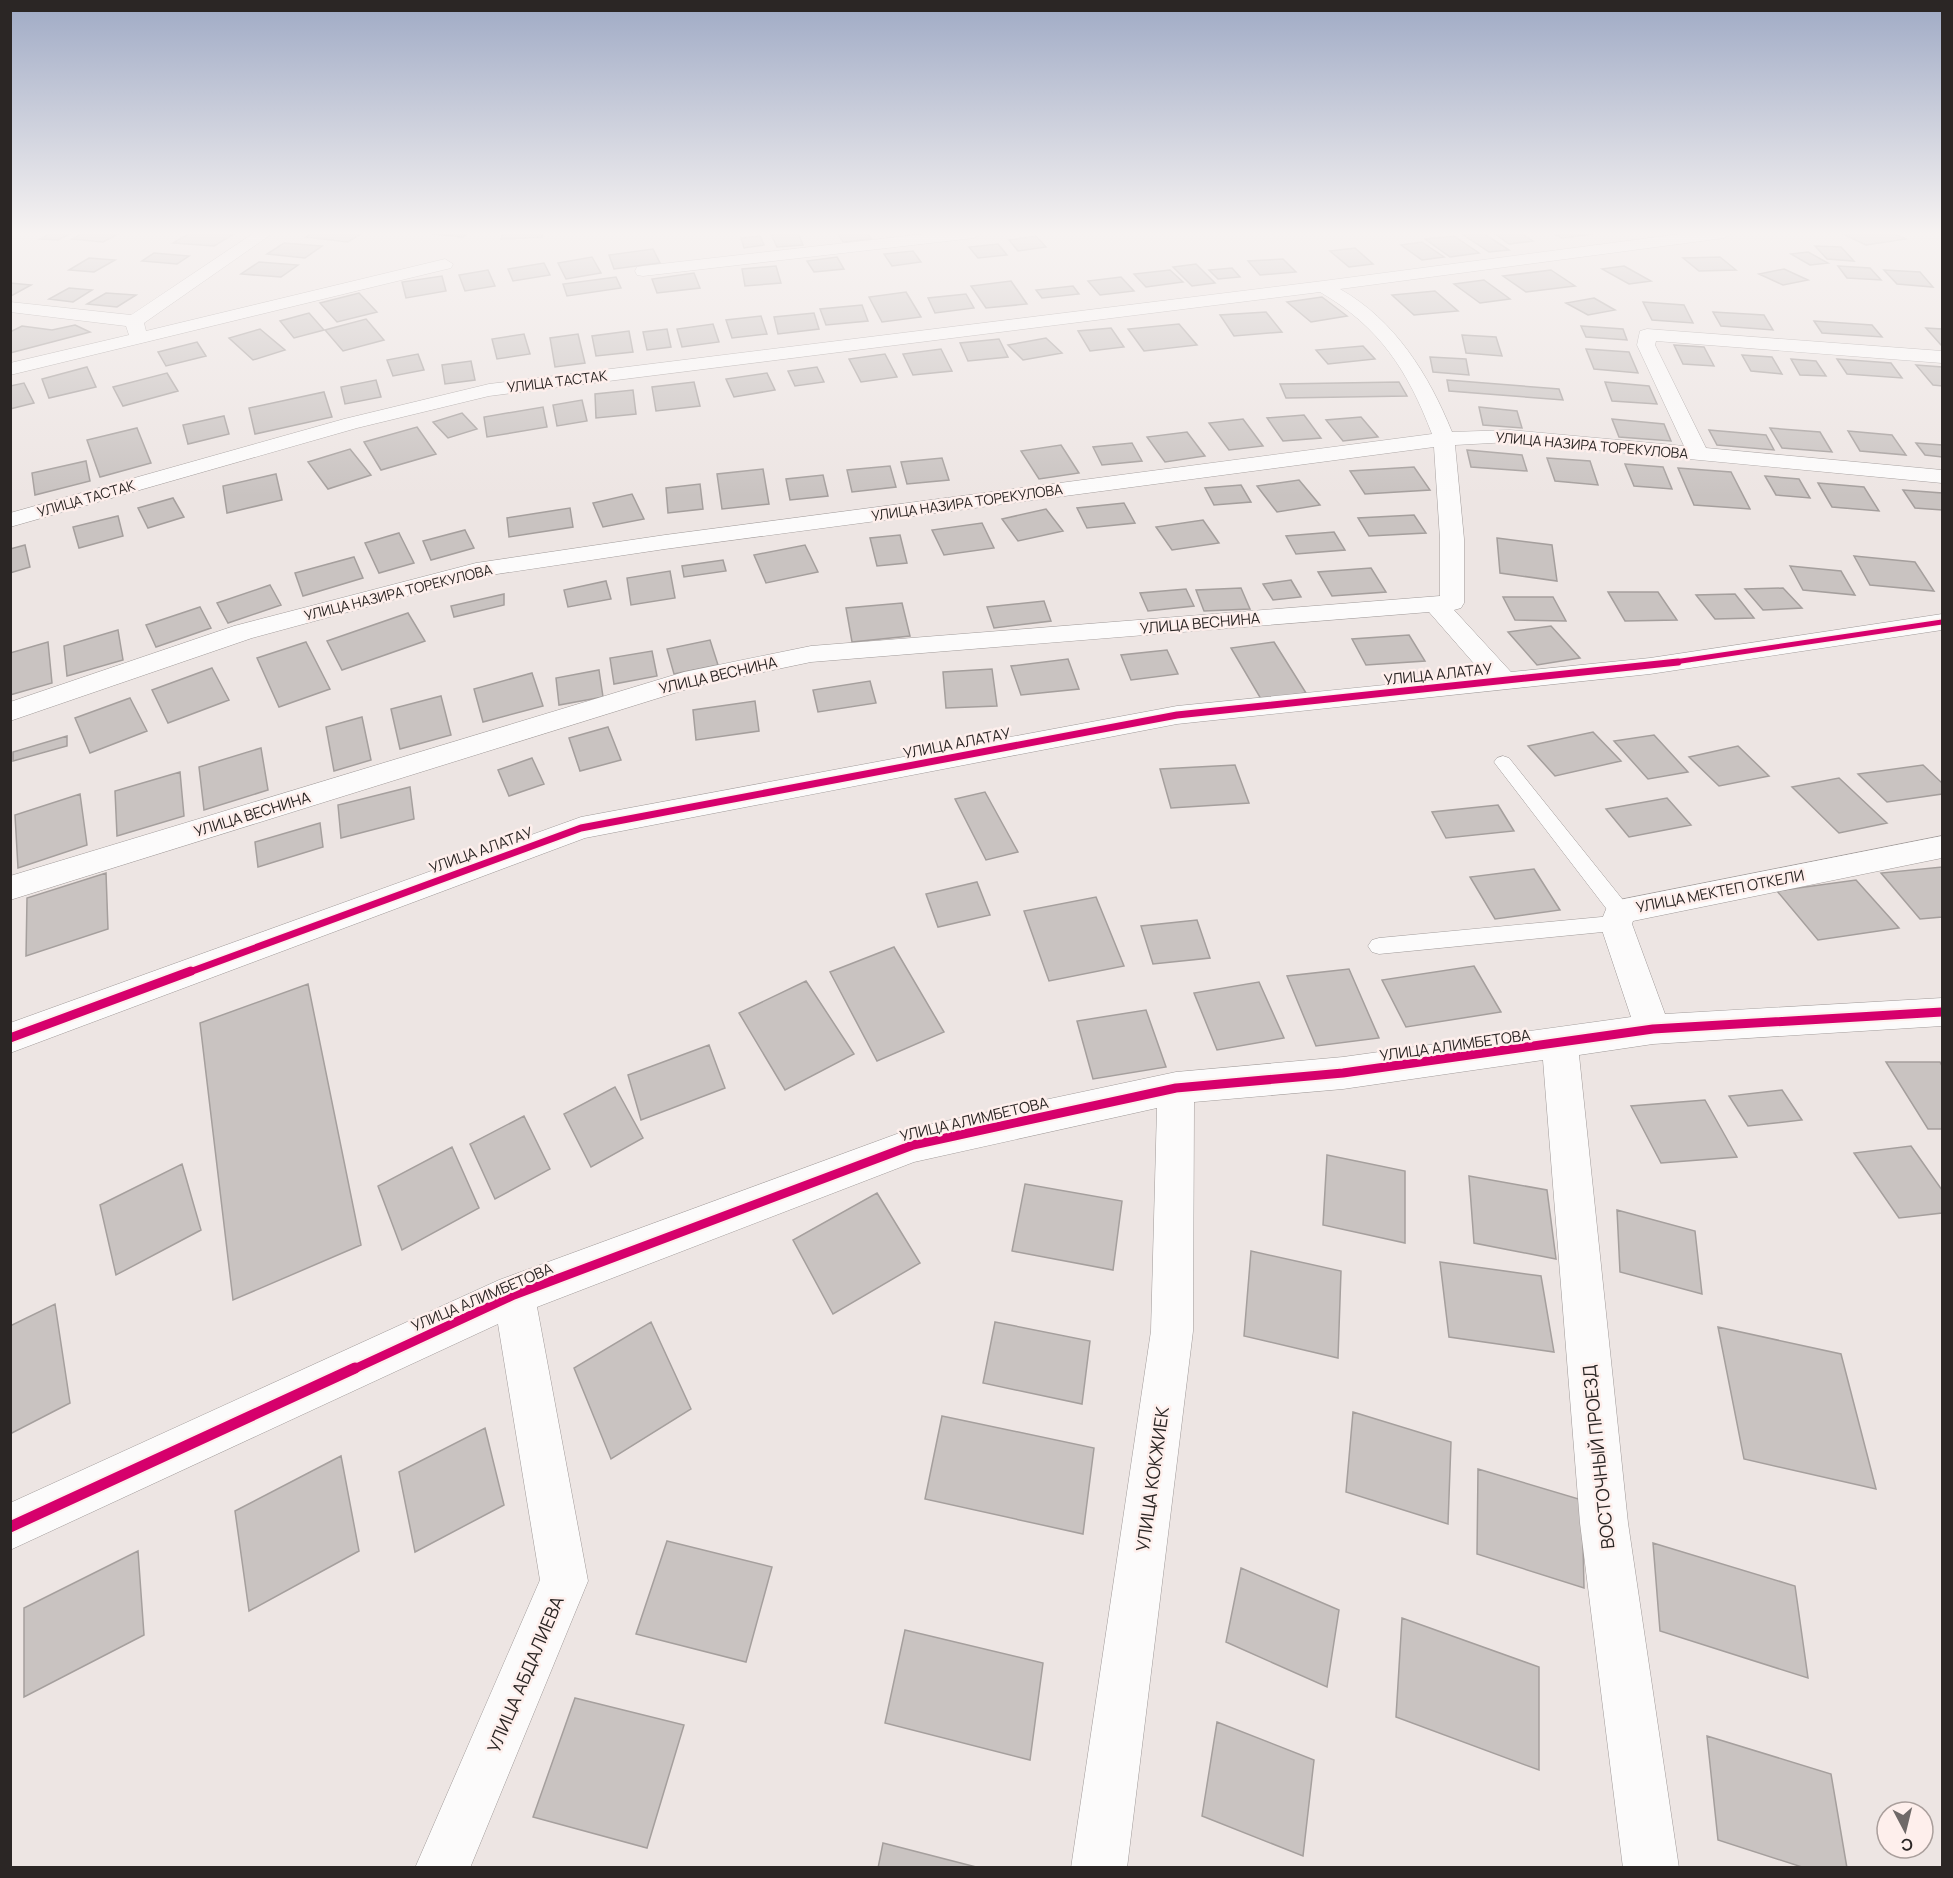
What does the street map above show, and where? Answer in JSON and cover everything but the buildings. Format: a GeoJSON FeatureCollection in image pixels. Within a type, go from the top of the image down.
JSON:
{"type":"FeatureCollection","features":[{"type":"Feature","properties":{"kind":"street"},"geometry":{"type":"LineString","coordinates":[[131,321],[134,321],[140,339]]}},
{"type":"Feature","properties":{"kind":"street"},"geometry":{"type":"LineString","coordinates":[[10,369],[215,321]]}},
{"type":"Feature","properties":{"kind":"street","name":"УЛИЦА ТАСТАК"},"geometry":{"type":"LineString","coordinates":[[10,520],[351,423],[489,390],[1045,321]]}},
{"type":"Feature","properties":{"kind":"street"},"geometry":{"type":"LineString","coordinates":[[1370,321],[1390,338],[1418,380],[1444,439],[1452,539],[1443,603],[1504,681]]}},
{"type":"Feature","properties":{"kind":"street"},"geometry":{"type":"LineString","coordinates":[[1698,454],[1646,345],[1647,334],[1942,357]]}},
{"type":"Feature","properties":{"kind":"street","name":"УЛИЦА НАЗИРА ТОРЕКУЛОВА"},"geometry":{"type":"LineString","coordinates":[[10,712],[243,632],[476,570],[665,542],[1444,439],[1510,436],[1942,477]]}},
{"type":"Feature","properties":{"kind":"street","name":"УЛИЦА ВЕСНИНА"},"geometry":{"type":"LineString","coordinates":[[10,888],[693,678],[810,654],[1443,603]]}},
{"type":"Feature","properties":{"kind":"street","name":"УЛИЦА АЛАТАУ"},"geometry":{"type":"LineString","coordinates":[[10,1038],[580,828],[1177,715],[1650,666],[1942,622]]}},
{"type":"Feature","properties":{"kind":"street","name":"УЛИЦА МЕКТЕП ОТКЕЛИ"},"geometry":{"type":"LineString","coordinates":[[1618,917],[1942,847]]}},
{"type":"Feature","properties":{"kind":"street"},"geometry":{"type":"LineString","coordinates":[[1618,917],[1653,1029]]}},
{"type":"Feature","properties":{"kind":"street","name":"УЛИЦА АЛИМБЕТОВА"},"geometry":{"type":"LineString","coordinates":[[10,1527],[514,1295],[913,1145],[1176,1088],[1343,1073],[1653,1029],[1942,1012]]}},
{"type":"Feature","properties":{"kind":"street","name":"ВОСТОЧНЫЙ ПРОЕЗД"},"geometry":{"type":"LineString","coordinates":[[1560,1044],[1604,1523],[1651,1868]]}},
{"type":"Feature","properties":{"kind":"street","name":"УЛИЦА КОКЖИЕК"},"geometry":{"type":"LineString","coordinates":[[1099,1868],[1172,1331],[1176,1088]]}},
{"type":"Feature","properties":{"kind":"street","name":"УЛИЦА АБДАЛИЕВА"},"geometry":{"type":"LineString","coordinates":[[442,1868],[564,1581],[514,1295]]}},
{"type":"Feature","properties":{"kind":"lane"},"geometry":{"type":"LineString","coordinates":[[1379,946],[1618,917],[1503,762]]}},
{"type":"Feature","properties":{"kind":"cycle path"},"geometry":{"type":"LineString","coordinates":[[10,1038],[581,828],[1177,715],[1650,666],[1942,622]]}},
{"type":"Feature","properties":{"kind":"cycle path"},"geometry":{"type":"LineString","coordinates":[[10,1527],[514,1295],[913,1145],[1176,1088],[1343,1073],[1653,1029],[1942,1012]]}}]}
